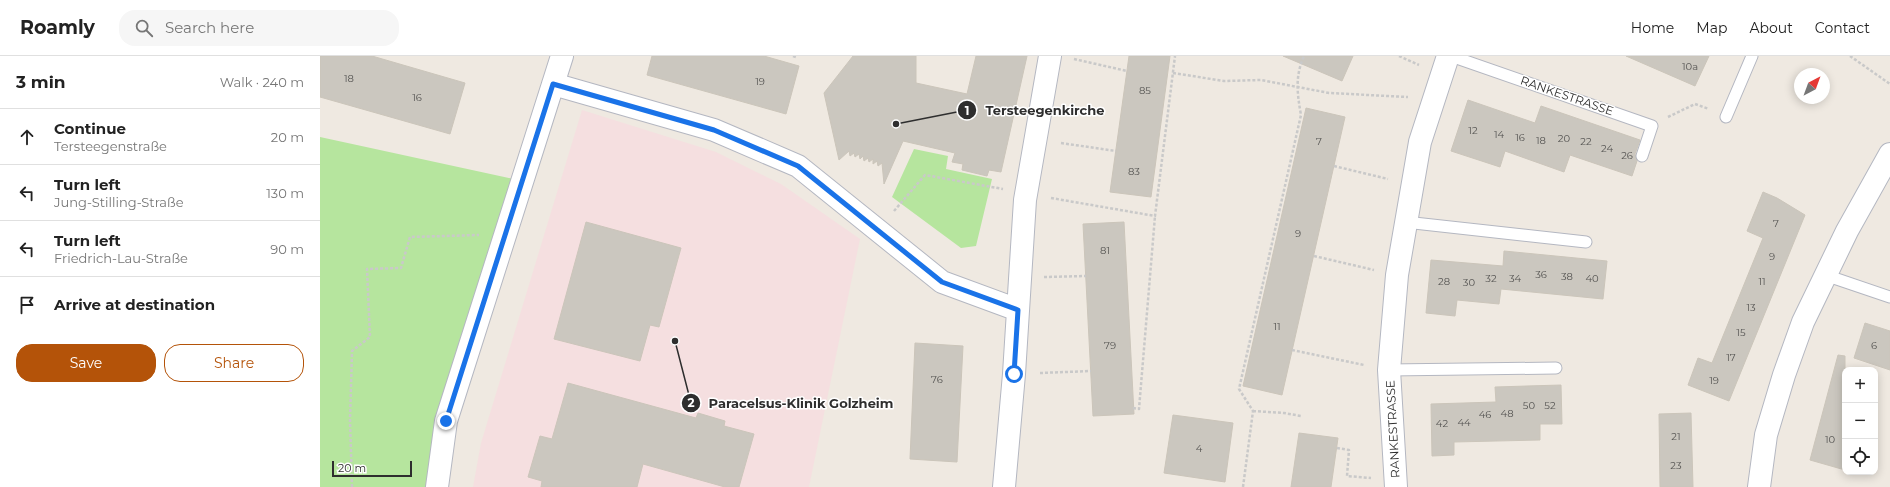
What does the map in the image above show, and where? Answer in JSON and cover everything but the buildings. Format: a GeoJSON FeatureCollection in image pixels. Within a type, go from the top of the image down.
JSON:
{"type":"FeatureCollection","features":[{"type":"Feature","properties":{"kind":"street","name":"RANKESTRASSE"},"geometry":{"type":"LineString","coordinates":[[1396,483],[1389,370],[1397,275],[1420,142],[1448,56]]}},
{"type":"Feature","properties":{"kind":"street"},"geometry":{"type":"LineString","coordinates":[[437,487],[446,421],[553,84],[559,57]]}},
{"type":"Feature","properties":{"kind":"street"},"geometry":{"type":"LineString","coordinates":[[1004,487],[1014,374],[1026,193],[1036,139],[1060,57]]}},
{"type":"Feature","properties":{"kind":"street"},"geometry":{"type":"LineString","coordinates":[[553,84],[714,130],[798,166],[942,282],[1018,310]]}},
{"type":"Feature","properties":{"kind":"street"},"geometry":{"type":"LineString","coordinates":[[1759,487],[1766,435],[1784,375],[1803,322],[1825,275],[1865,198],[1890,154]]}},
{"type":"Feature","properties":{"kind":"lane","name":"RANKESTRASSE"},"geometry":{"type":"LineString","coordinates":[[1452,56],[1652,126]]}},
{"type":"Feature","properties":{"kind":"lane"},"geometry":{"type":"LineString","coordinates":[[1726,116],[1752,56]]}},
{"type":"Feature","properties":{"kind":"lane"},"geometry":{"type":"LineString","coordinates":[[1642,156],[1652,126]]}},
{"type":"Feature","properties":{"kind":"lane"},"geometry":{"type":"LineString","coordinates":[[1405,222],[1586,242]]}},
{"type":"Feature","properties":{"kind":"lane"},"geometry":{"type":"LineString","coordinates":[[1825,275],[1890,297]]}},
{"type":"Feature","properties":{"kind":"lane","name":"RANKESTRASSE"},"geometry":{"type":"LineString","coordinates":[[1389,370],[1556,368]]}},
{"type":"Feature","properties":{"kind":"path"},"geometry":{"type":"LineString","coordinates":[[1133,408],[1139,409],[1155,216],[1175,56]]}},
{"type":"Feature","properties":{"kind":"path"},"geometry":{"type":"LineString","coordinates":[[1243,487],[1253,411],[1238,389],[1300,115],[1296,87],[1298,69],[1304,56]]}},
{"type":"Feature","properties":{"kind":"path"},"geometry":{"type":"LineString","coordinates":[[1850,56],[1890,84]]}},
{"type":"Feature","properties":{"kind":"path"},"geometry":{"type":"LineString","coordinates":[[1060,57],[1126,71]]}},
{"type":"Feature","properties":{"kind":"path"},"geometry":{"type":"LineString","coordinates":[[1173,73],[1224,81],[1261,80],[1329,93],[1435,98]]}},
{"type":"Feature","properties":{"kind":"path"},"geometry":{"type":"LineString","coordinates":[[1652,126],[1695,104],[1726,116]]}},
{"type":"Feature","properties":{"kind":"path"},"geometry":{"type":"LineString","coordinates":[[1036,139],[1116,151]]}},
{"type":"Feature","properties":{"kind":"path"},"geometry":{"type":"LineString","coordinates":[[1334,166],[1413,185]]}},
{"type":"Feature","properties":{"kind":"path"},"geometry":{"type":"LineString","coordinates":[[878,230],[924,175],[1155,216]]}},
{"type":"Feature","properties":{"kind":"path"},"geometry":{"type":"LineString","coordinates":[[352,487],[350,420],[352,351],[370,337],[367,269],[401,268],[410,237],[486,235],[503,242]]}},
{"type":"Feature","properties":{"kind":"path"},"geometry":{"type":"LineString","coordinates":[[1314,256],[1397,275]]}},
{"type":"Feature","properties":{"kind":"path"},"geometry":{"type":"LineString","coordinates":[[1020,277],[1086,276]]}},
{"type":"Feature","properties":{"kind":"path"},"geometry":{"type":"LineString","coordinates":[[1292,350],[1389,370]]}},
{"type":"Feature","properties":{"kind":"path"},"geometry":{"type":"LineString","coordinates":[[1014,374],[1091,371]]}},
{"type":"Feature","properties":{"kind":"path"},"geometry":{"type":"LineString","coordinates":[[1253,411],[1301,416]]}},
{"type":"Feature","properties":{"kind":"path"},"geometry":{"type":"LineString","coordinates":[[1337,448],[1349,450],[1347,476],[1396,483]]}},
{"type":"Feature","properties":{"kind":"shaded area"},"geometry":{"type":"Polygon","coordinates":[[[582,110],[716,152],[781,184],[860,239],[809,487],[473,487],[481,443],[582,110]]]}},
{"type":"Feature","properties":{"kind":"green space"},"geometry":{"type":"Polygon","coordinates":[[[320,137],[514,179],[429,487],[320,487],[320,137]]]}},
{"type":"Feature","properties":{"kind":"green space"},"geometry":{"type":"Polygon","coordinates":[[[914,149],[948,156],[946,169],[992,179],[976,246],[961,248],[892,197],[914,149]]]}},
{"type":"Feature","properties":{"kind":"place","name":"Tersteegenkirche"},"geometry":{"type":"Point","coordinates":[896,124]}},
{"type":"Feature","properties":{"kind":"place","name":"Paracelsus-Klinik Golzheim"},"geometry":{"type":"Point","coordinates":[675,341]}},
{"type":"Feature","properties":{"kind":"route"},"geometry":{"type":"LineString","coordinates":[[446,421],[553,84],[714,130],[798,166],[942,282],[1018,310],[1014,374]]}}]}
